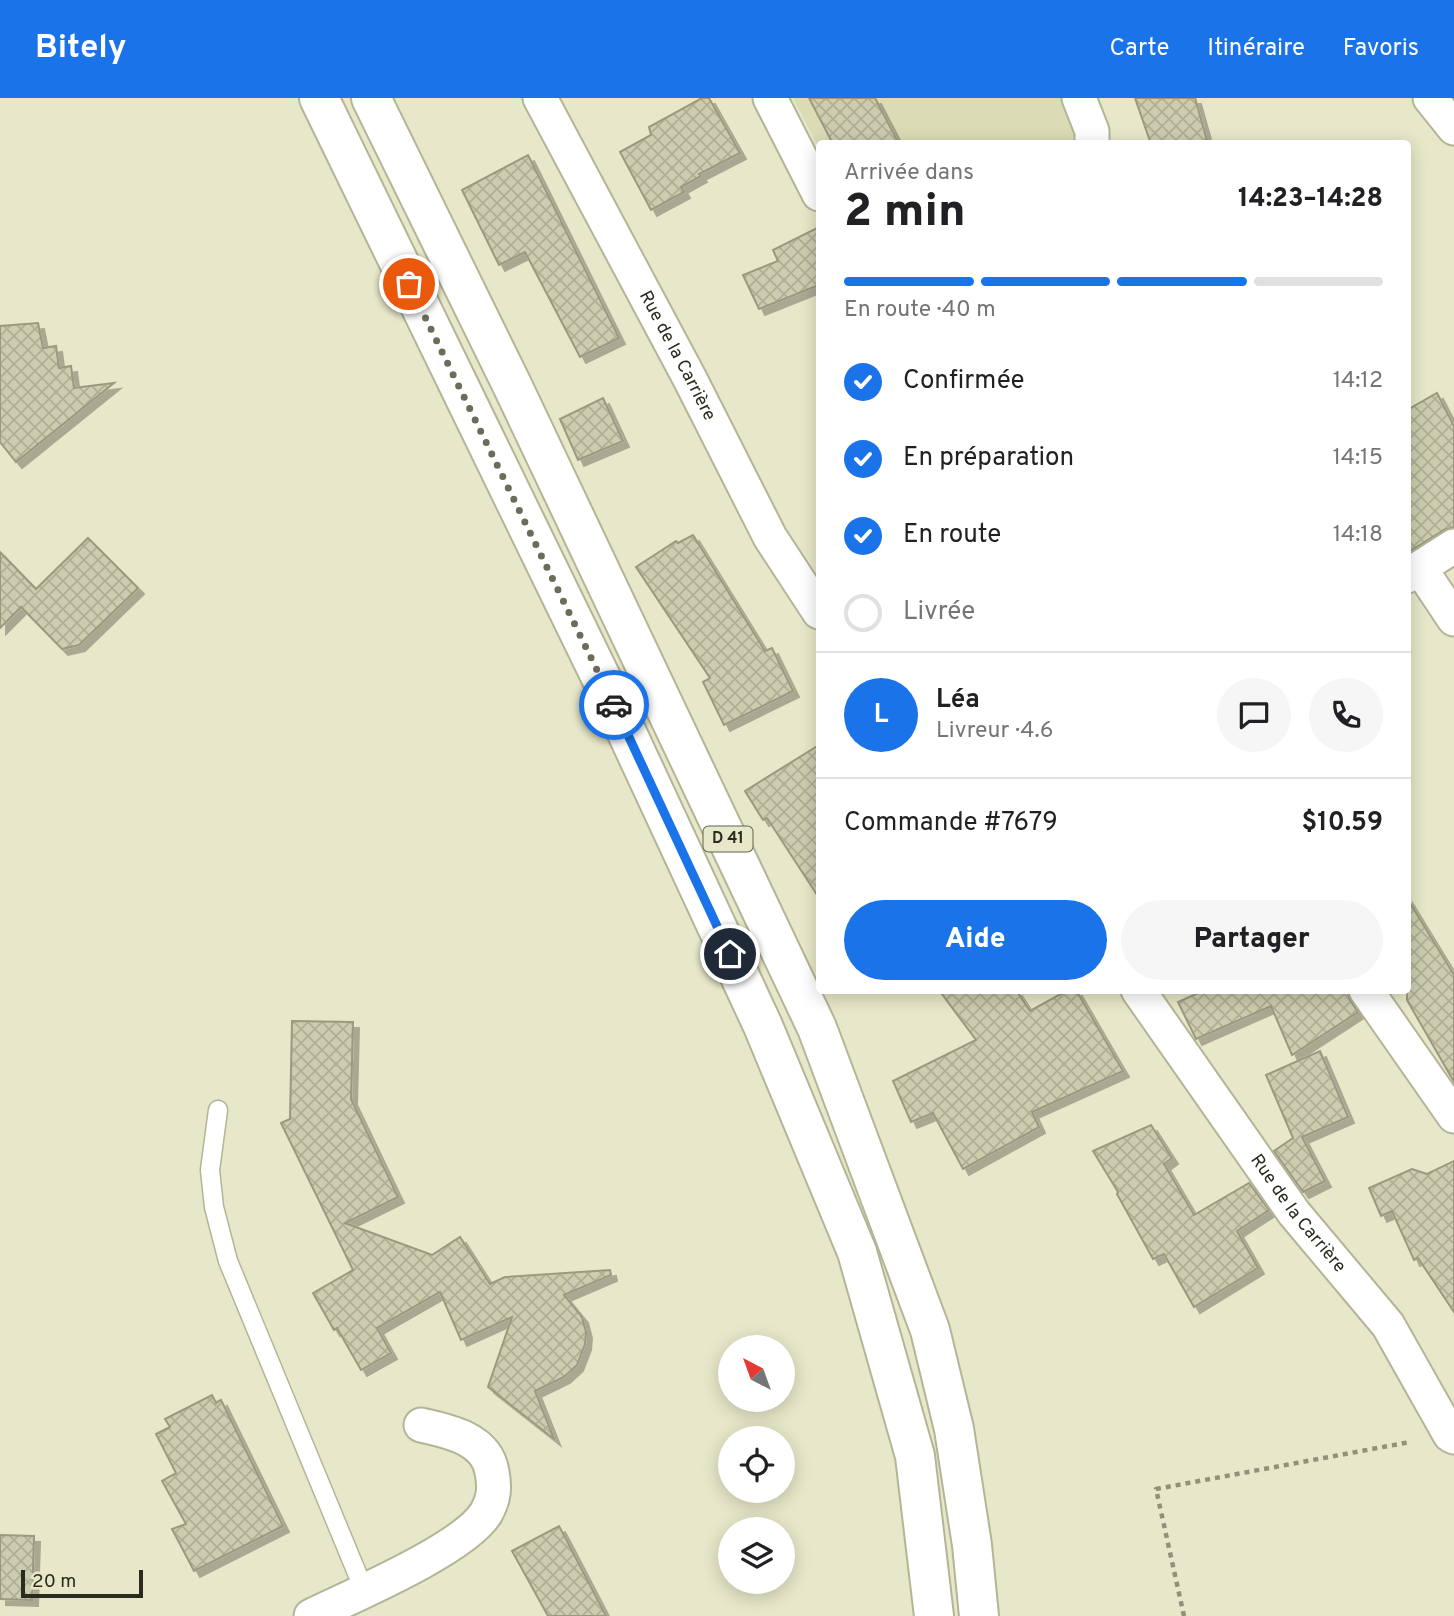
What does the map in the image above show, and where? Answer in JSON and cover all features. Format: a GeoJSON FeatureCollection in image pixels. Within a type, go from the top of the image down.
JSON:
{"type":"FeatureCollection","features":[{"type":"Feature","properties":{"kind":"highway","name":"D 41"},"geometry":{"type":"LineString","coordinates":[[319,98],[608,692],[763,1026],[857,1252],[915,1456],[934,1616]]}},
{"type":"Feature","properties":{"kind":"highway","name":"D 41"},"geometry":{"type":"LineString","coordinates":[[371,98],[512,385],[817,1028],[930,1330],[954,1429],[972,1545],[979,1616]]}},
{"type":"Feature","properties":{"kind":"street","name":"Rue de la Carrière"},"geometry":{"type":"LineString","coordinates":[[540,98],[690,379],[770,537],[816,607]]}},
{"type":"Feature","properties":{"kind":"street"},"geometry":{"type":"LineString","coordinates":[[770,98],[816,188]]}},
{"type":"Feature","properties":{"kind":"street"},"geometry":{"type":"LineString","coordinates":[[1079,98],[1092,131],[1092,140]]}},
{"type":"Feature","properties":{"kind":"street"},"geometry":{"type":"LineString","coordinates":[[1430,98],[1454,128]]}},
{"type":"Feature","properties":{"kind":"street"},"geometry":{"type":"LineString","coordinates":[[1454,546],[1413,572],[1454,619]]}},
{"type":"Feature","properties":{"kind":"street","name":"Rue de la Carrière"},"geometry":{"type":"LineString","coordinates":[[1141,994],[1294,1213],[1388,1325],[1452,1436]]}},
{"type":"Feature","properties":{"kind":"street"},"geometry":{"type":"LineString","coordinates":[[1369,994],[1454,1116]]}},
{"type":"Feature","properties":{"kind":"street"},"geometry":{"type":"LineString","coordinates":[[311,1616],[427,1559],[466,1533],[485,1514],[495,1490],[491,1466],[478,1445],[449,1431],[421,1425]]}},
{"type":"Feature","properties":{"kind":"lane"},"geometry":{"type":"LineString","coordinates":[[218,1110],[210,1170],[214,1208],[228,1261],[364,1590]]}},
{"type":"Feature","properties":{"kind":"path"},"geometry":{"type":"LineString","coordinates":[[1184,1616],[1156,1489],[1452,1436]]}},
{"type":"Feature","properties":{"kind":"shaded area"},"geometry":{"type":"Polygon","coordinates":[[[793,98],[1064,98],[1084,140],[816,140],[816,143],[793,98]]]}},
{"type":"Feature","properties":{"kind":"building"},"geometry":{"type":"Polygon","coordinates":[[[702,98],[709,98],[740,153],[699,174],[701,176],[681,187],[684,192],[651,210],[620,152],[651,135],[649,127],[702,98]]]}},
{"type":"Feature","properties":{"kind":"building"},"geometry":{"type":"Polygon","coordinates":[[[809,98],[875,98],[897,140],[831,140],[809,98]]]}},
{"type":"Feature","properties":{"kind":"building"},"geometry":{"type":"Polygon","coordinates":[[[1135,98],[1195,98],[1207,140],[1150,140],[1135,98]]]}},
{"type":"Feature","properties":{"kind":"building"},"geometry":{"type":"Polygon","coordinates":[[[528,155],[619,338],[580,357],[525,252],[499,265],[462,190],[528,155]]]}},
{"type":"Feature","properties":{"kind":"building"},"geometry":{"type":"Polygon","coordinates":[[[816,228],[816,286],[759,309],[743,275],[778,261],[773,250],[816,228]]]}},
{"type":"Feature","properties":{"kind":"building"},"geometry":{"type":"Polygon","coordinates":[[[38,323],[43,348],[56,346],[59,368],[71,366],[74,388],[114,383],[16,462],[0,442],[0,326],[38,323]]]}},
{"type":"Feature","properties":{"kind":"building"},"geometry":{"type":"Polygon","coordinates":[[[1437,393],[1454,426],[1454,527],[1444,530],[1411,551],[1411,408],[1437,393]]]}},
{"type":"Feature","properties":{"kind":"building"},"geometry":{"type":"Polygon","coordinates":[[[603,398],[623,441],[578,460],[560,419],[603,398]]]}},
{"type":"Feature","properties":{"kind":"building"},"geometry":{"type":"Polygon","coordinates":[[[693,535],[765,651],[772,648],[793,691],[724,725],[703,682],[710,678],[636,567],[676,541],[678,543],[693,535]]]}},
{"type":"Feature","properties":{"kind":"building"},"geometry":{"type":"Polygon","coordinates":[[[88,538],[138,588],[79,645],[62,649],[21,607],[0,628],[0,552],[36,589],[88,538]]]}},
{"type":"Feature","properties":{"kind":"building"},"geometry":{"type":"Polygon","coordinates":[[[816,747],[816,893],[767,818],[763,820],[745,791],[816,747]]]}},
{"type":"Feature","properties":{"kind":"building"},"geometry":{"type":"Polygon","coordinates":[[[1411,905],[1454,975],[1454,1082],[1407,1000],[1407,994],[1411,994],[1411,905]]]}},
{"type":"Feature","properties":{"kind":"building"},"geometry":{"type":"Polygon","coordinates":[[[942,994],[1019,994],[1030,1011],[1061,994],[1078,994],[1123,1071],[1032,1112],[1039,1127],[963,1169],[933,1113],[911,1122],[893,1081],[976,1040],[942,994]]]}},
{"type":"Feature","properties":{"kind":"building"},"geometry":{"type":"Polygon","coordinates":[[[1196,994],[1348,994],[1358,1012],[1292,1055],[1271,1006],[1196,1039],[1178,1002],[1196,994]]]}},
{"type":"Feature","properties":{"kind":"building"},"geometry":{"type":"Polygon","coordinates":[[[292,1021],[353,1022],[351,1099],[398,1197],[345,1223],[432,1255],[460,1237],[490,1284],[505,1277],[610,1270],[611,1275],[564,1295],[582,1317],[586,1332],[585,1344],[577,1365],[564,1377],[535,1391],[554,1439],[488,1387],[512,1317],[461,1340],[440,1292],[377,1328],[391,1353],[361,1370],[337,1328],[334,1330],[313,1293],[353,1270],[281,1123],[290,1119],[292,1021]]]}},
{"type":"Feature","properties":{"kind":"building"},"geometry":{"type":"Polygon","coordinates":[[[1320,1051],[1348,1117],[1302,1137],[1325,1181],[1303,1192],[1274,1151],[1293,1138],[1266,1075],[1320,1051]]]}},
{"type":"Feature","properties":{"kind":"building"},"geometry":{"type":"Polygon","coordinates":[[[1151,1125],[1172,1158],[1164,1164],[1194,1215],[1249,1183],[1269,1210],[1237,1231],[1258,1268],[1194,1307],[1164,1254],[1153,1259],[1093,1151],[1151,1125]]]}},
{"type":"Feature","properties":{"kind":"building"},"geometry":{"type":"Polygon","coordinates":[[[1454,1161],[1454,1312],[1418,1258],[1414,1260],[1392,1211],[1381,1216],[1369,1188],[1412,1169],[1427,1174],[1454,1161]]]}},
{"type":"Feature","properties":{"kind":"building"},"geometry":{"type":"Polygon","coordinates":[[[212,1395],[216,1403],[221,1400],[283,1526],[194,1571],[172,1529],[186,1524],[162,1481],[176,1473],[156,1434],[170,1427],[165,1419],[212,1395]]]}},
{"type":"Feature","properties":{"kind":"building"},"geometry":{"type":"Polygon","coordinates":[[[559,1526],[606,1616],[548,1616],[512,1551],[559,1526]]]}},
{"type":"Feature","properties":{"kind":"building"},"geometry":{"type":"Polygon","coordinates":[[[0,1535],[34,1536],[32,1600],[0,1599],[0,1535]]]}},
{"type":"Feature","properties":{"kind":"way so far"},"geometry":{"type":"LineString","coordinates":[[409,284],[614,705]]}},
{"type":"Feature","properties":{"kind":"route"},"geometry":{"type":"LineString","coordinates":[[614,705],[730,954]]}}]}
